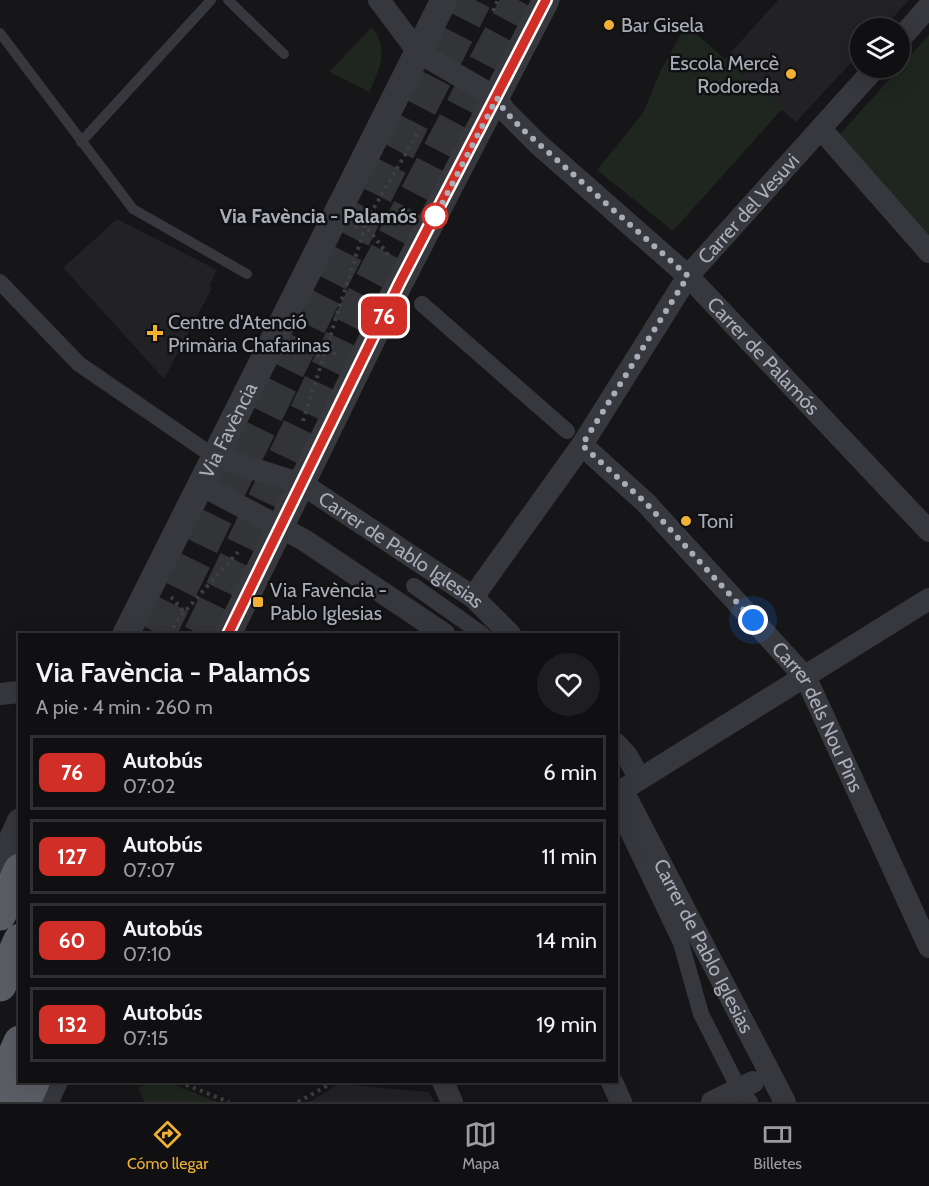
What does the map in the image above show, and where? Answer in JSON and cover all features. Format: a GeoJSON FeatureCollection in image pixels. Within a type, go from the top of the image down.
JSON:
{"type":"FeatureCollection","features":[{"type":"Feature","properties":{"kind":"highway"},"geometry":{"type":"LineString","coordinates":[[0,914],[18,874]]}},
{"type":"Feature","properties":{"kind":"highway"},"geometry":{"type":"LineString","coordinates":[[0,985],[18,944]]}},
{"type":"Feature","properties":{"kind":"highway"},"geometry":{"type":"LineString","coordinates":[[0,1087],[18,1046]]}},
{"type":"Feature","properties":{"kind":"highway"},"geometry":{"type":"LineString","coordinates":[[24,1102],[33,1083]]}},
{"type":"Feature","properties":{"kind":"street","name":"Carrer de Palamós"},"geometry":{"type":"LineString","coordinates":[[379,0],[418,52],[497,98],[504,110],[522,129],[688,276],[929,531]]}},
{"type":"Feature","properties":{"kind":"street","name":"Via Favència"},"geometry":{"type":"LineString","coordinates":[[127,633],[201,485],[209,453],[444,0]]}},
{"type":"Feature","properties":{"kind":"street"},"geometry":{"type":"LineString","coordinates":[[228,633],[399,284],[546,0]]}},
{"type":"Feature","properties":{"kind":"street"},"geometry":{"type":"LineString","coordinates":[[910,28],[929,6]]}},
{"type":"Feature","properties":{"kind":"street","name":"Carrer del Vesuvi"},"geometry":{"type":"LineString","coordinates":[[472,597],[574,438],[688,276],[866,78]]}},
{"type":"Feature","properties":{"kind":"street"},"geometry":{"type":"LineString","coordinates":[[821,129],[929,252]]}},
{"type":"Feature","properties":{"kind":"street"},"geometry":{"type":"LineString","coordinates":[[0,282],[79,364],[209,453]]}},
{"type":"Feature","properties":{"kind":"street","name":"Carrer dels Nou Pins"},"geometry":{"type":"LineString","coordinates":[[422,304],[646,503],[806,678],[929,946]]}},
{"type":"Feature","properties":{"kind":"street","name":"Carrer de Pablo Iglesias"},"geometry":{"type":"LineString","coordinates":[[209,453],[302,484],[472,597],[509,633]]}},
{"type":"Feature","properties":{"kind":"street"},"geometry":{"type":"LineString","coordinates":[[201,485],[281,526],[442,633]]}},
{"type":"Feature","properties":{"kind":"street","name":"Carrer de Pablo Iglesias"},"geometry":{"type":"LineString","coordinates":[[414,586],[481,633]]}},
{"type":"Feature","properties":{"kind":"street"},"geometry":{"type":"LineString","coordinates":[[624,792],[929,599]]}},
{"type":"Feature","properties":{"kind":"street"},"geometry":{"type":"LineString","coordinates":[[0,694],[18,692]]}},
{"type":"Feature","properties":{"kind":"street","name":"Carrer de Pablo Iglesias"},"geometry":{"type":"LineString","coordinates":[[618,746],[627,756],[624,792],[681,943],[701,1014],[748,1091]]}},
{"type":"Feature","properties":{"kind":"street","name":"Carrer de Pablo Iglesias"},"geometry":{"type":"LineString","coordinates":[[624,792],[772,1072],[785,1102]]}},
{"type":"Feature","properties":{"kind":"street"},"geometry":{"type":"LineString","coordinates":[[0,866],[18,826]]}},
{"type":"Feature","properties":{"kind":"street"},"geometry":{"type":"LineString","coordinates":[[45,1102],[54,1083]]}},
{"type":"Feature","properties":{"kind":"street"},"geometry":{"type":"LineString","coordinates":[[443,1083],[452,1102]]}},
{"type":"Feature","properties":{"kind":"street"},"geometry":{"type":"LineString","coordinates":[[612,1083],[621,1102]]}},
{"type":"Feature","properties":{"kind":"street"},"geometry":{"type":"LineString","coordinates":[[712,1102],[748,1091]]}},
{"type":"Feature","properties":{"kind":"lane"},"geometry":{"type":"LineString","coordinates":[[81,142],[211,0]]}},
{"type":"Feature","properties":{"kind":"lane"},"geometry":{"type":"LineString","coordinates":[[228,0],[284,54]]}},
{"type":"Feature","properties":{"kind":"lane"},"geometry":{"type":"LineString","coordinates":[[0,33],[133,209],[247,274]]}},
{"type":"Feature","properties":{"kind":"path"},"geometry":{"type":"LineString","coordinates":[[492,11],[498,0]]}},
{"type":"Feature","properties":{"kind":"path"},"geometry":{"type":"LineString","coordinates":[[302,425],[366,225],[420,129]]}},
{"type":"Feature","properties":{"kind":"path"},"geometry":{"type":"LineString","coordinates":[[366,225],[392,260]]}},
{"type":"Feature","properties":{"kind":"path"},"geometry":{"type":"LineString","coordinates":[[290,339],[323,358]]}},
{"type":"Feature","properties":{"kind":"path"},"geometry":{"type":"LineString","coordinates":[[170,633],[184,612],[238,552]]}},
{"type":"Feature","properties":{"kind":"path"},"geometry":{"type":"LineString","coordinates":[[167,592],[184,612]]}},
{"type":"Feature","properties":{"kind":"path"},"geometry":{"type":"LineString","coordinates":[[173,627],[176,633]]}},
{"type":"Feature","properties":{"kind":"path"},"geometry":{"type":"LineString","coordinates":[[182,1083],[229,1102]]}},
{"type":"Feature","properties":{"kind":"path"},"geometry":{"type":"LineString","coordinates":[[298,1102],[332,1083]]}},
{"type":"Feature","properties":{"kind":"shaded area","name":"Escola Mercè Rodoreda"},"geometry":{"type":"Polygon","coordinates":[[[778,0],[909,0],[892,18],[850,18],[850,64],[796,122],[724,60],[778,0]]]}},
{"type":"Feature","properties":{"kind":"shaded area"},"geometry":{"type":"Polygon","coordinates":[[[686,25],[782,109],[673,231],[597,170],[643,113],[661,70],[686,25]]]}},
{"type":"Feature","properties":{"kind":"shaded area"},"geometry":{"type":"Polygon","coordinates":[[[372,27],[380,43],[381,59],[369,92],[329,72],[372,27]]]}},
{"type":"Feature","properties":{"kind":"shaded area"},"geometry":{"type":"Polygon","coordinates":[[[929,35],[929,237],[840,134],[890,78],[910,78],[910,56],[929,35]]]}},
{"type":"Feature","properties":{"kind":"shaded area","name":"Centre d'Atenció Primària Chafarinas"},"geometry":{"type":"Polygon","coordinates":[[[117,219],[217,270],[209,286],[212,288],[164,379],[60,264],[64,267],[117,219]]]}},
{"type":"Feature","properties":{"kind":"shaded area"},"geometry":{"type":"Polygon","coordinates":[[[149,1083],[170,1083],[217,1102],[145,1102],[138,1088],[149,1083]]]}},
{"type":"Feature","properties":{"kind":"shaded area"},"geometry":{"type":"Polygon","coordinates":[[[339,1084],[429,1092],[434,1102],[309,1102],[339,1084]]]}},
{"type":"Feature","properties":{"kind":"tunnel"},"geometry":{"type":"LineString","coordinates":[[159,633],[319,307],[475,0]]}},
{"type":"Feature","properties":{"kind":"tunnel"},"geometry":{"type":"LineString","coordinates":[[200,633],[344,333],[518,0]]}},
{"type":"Feature","properties":{"kind":"bus line","name":"76"},"geometry":{"type":"LineString","coordinates":[[228,633],[399,284],[546,0]]}},
{"type":"Feature","properties":{"kind":"place","name":"Bar Gisela"},"geometry":{"type":"Point","coordinates":[609,25]}},
{"type":"Feature","properties":{"kind":"place","name":"Escola Mercè Rodoreda"},"geometry":{"type":"Point","coordinates":[791,74]}},
{"type":"Feature","properties":{"kind":"place","name":"Via Favència - Palamós"},"geometry":{"type":"Point","coordinates":[435,216]}},
{"type":"Feature","properties":{"kind":"place","name":"Centre d'Atenció Primària Chafarinas"},"geometry":{"type":"Point","coordinates":[155,333]}},
{"type":"Feature","properties":{"kind":"place","name":"Toni"},"geometry":{"type":"Point","coordinates":[686,521]}},
{"type":"Feature","properties":{"kind":"place","name":"Via Favència - Pablo Iglesias"},"geometry":{"type":"Point","coordinates":[258,602]}},
{"type":"Feature","properties":{"kind":"route"},"geometry":{"type":"LineString","coordinates":[[435,216],[434,219],[497,98],[504,110],[522,129],[688,276],[582,445],[646,503],[753,620]]}}]}
